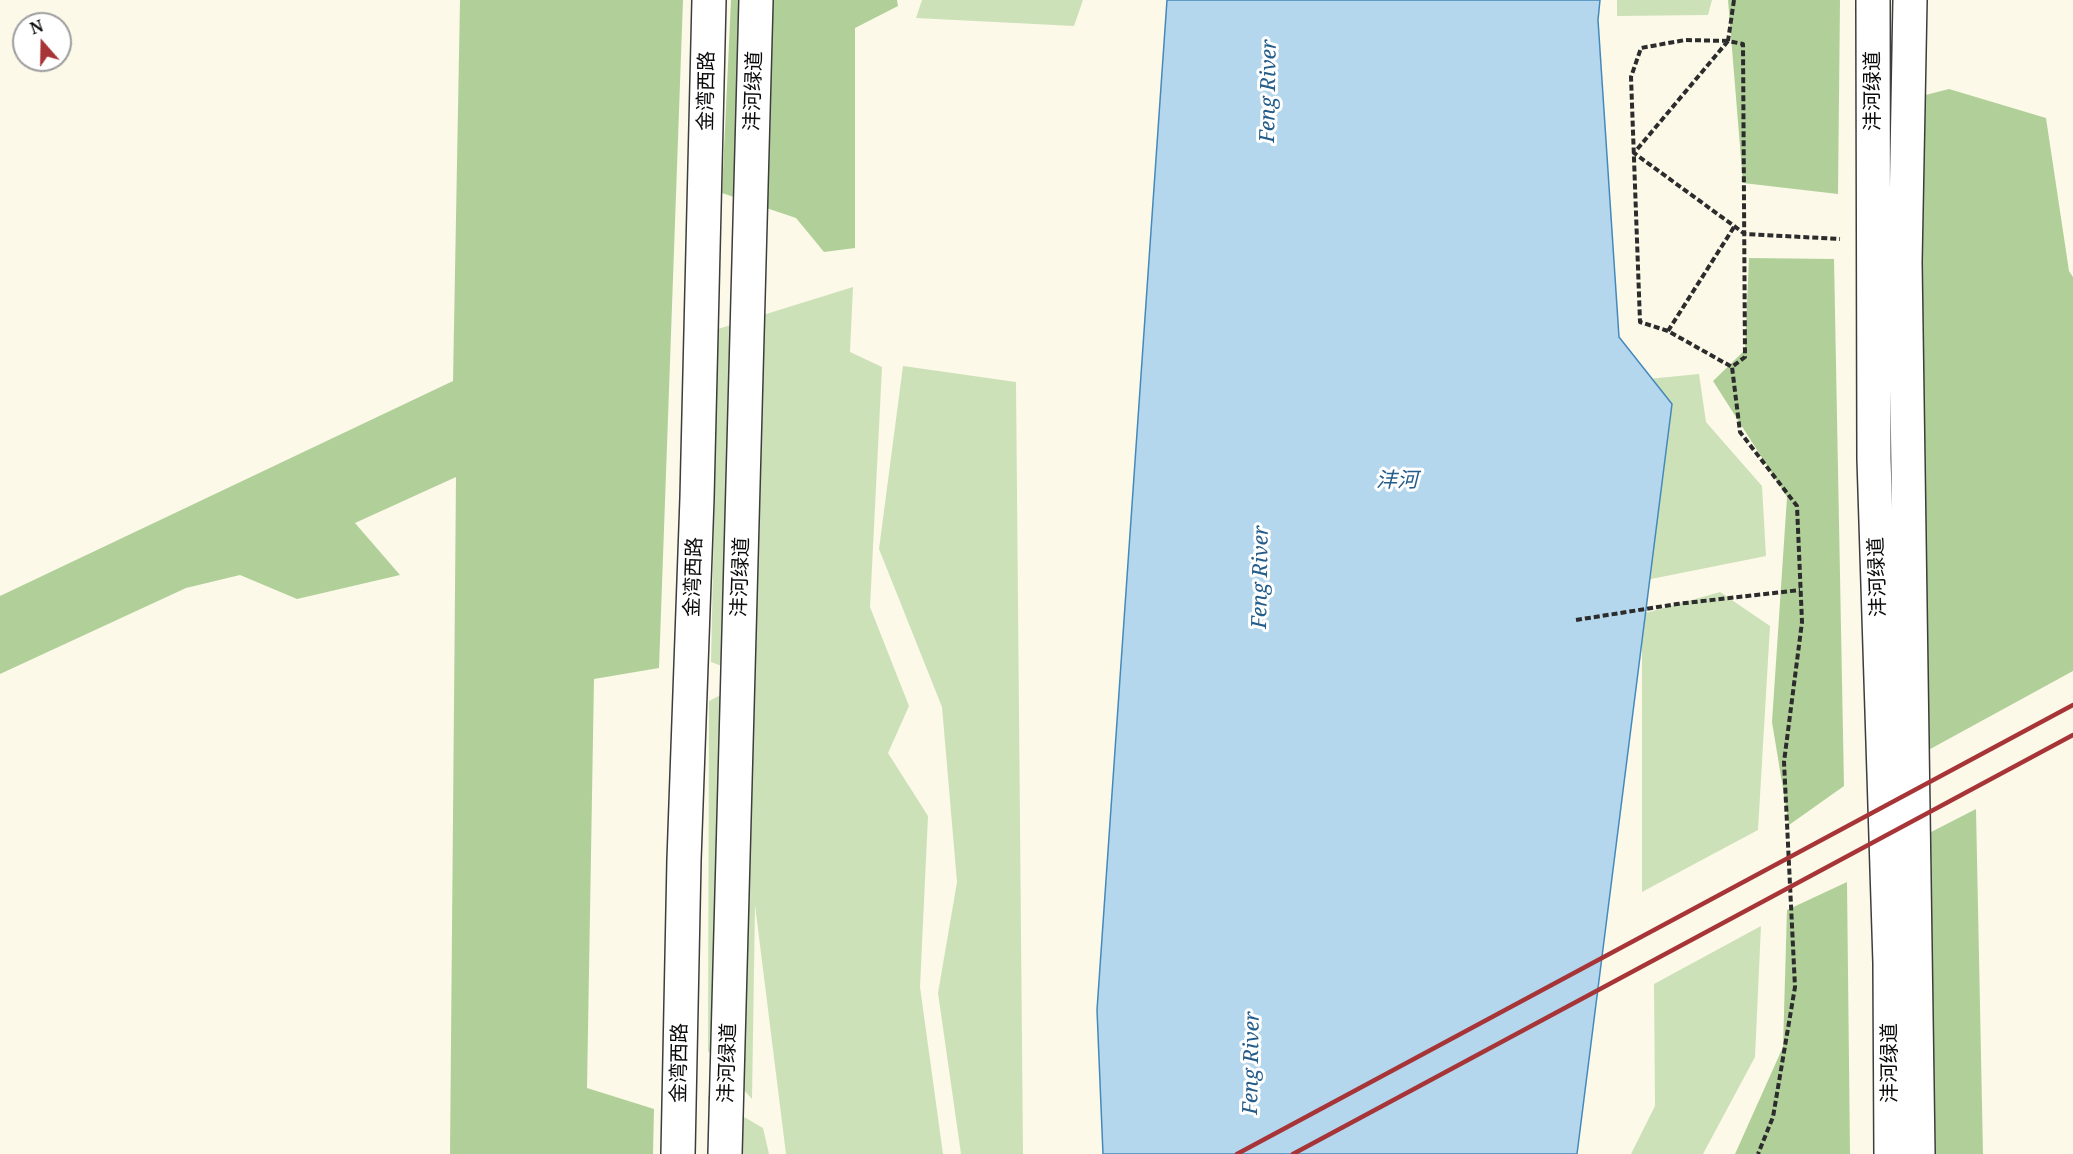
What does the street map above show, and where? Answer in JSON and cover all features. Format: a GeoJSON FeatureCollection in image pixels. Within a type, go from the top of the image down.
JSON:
{"type":"FeatureCollection","features":[{"type":"Feature","properties":{"kind":"street","name":"金湾西路"},"geometry":{"type":"LineString","coordinates":[[678,1154],[684,860],[697,498],[709,0]]}},
{"type":"Feature","properties":{"kind":"street","name":"沣河绿道"},"geometry":{"type":"LineString","coordinates":[[725,1154],[756,0]]}},
{"type":"Feature","properties":{"kind":"street","name":"沣河绿道"},"geometry":{"type":"LineString","coordinates":[[1873,0],[1874,459],[1890,963],[1891,1154]]}},
{"type":"Feature","properties":{"kind":"street"},"geometry":{"type":"LineString","coordinates":[[1910,0],[1905,262],[1918,1154]]}},
{"type":"Feature","properties":{"kind":"path"},"geometry":{"type":"LineString","coordinates":[[1634,153],[1728,41],[1734,0]]}},
{"type":"Feature","properties":{"kind":"path"},"geometry":{"type":"LineString","coordinates":[[1685,40],[1728,41],[1743,44],[1746,357],[1732,367],[1668,331],[1640,322],[1631,77],[1641,48],[1685,40]]}},
{"type":"Feature","properties":{"kind":"path"},"geometry":{"type":"LineString","coordinates":[[1634,153],[1745,234],[1874,240]]}},
{"type":"Feature","properties":{"kind":"path"},"geometry":{"type":"LineString","coordinates":[[1668,331],[1734,227]]}},
{"type":"Feature","properties":{"kind":"path"},"geometry":{"type":"LineString","coordinates":[[1732,367],[1740,432],[1797,506],[1802,622],[1785,762],[1795,987],[1773,1117],[1758,1154]]}},
{"type":"Feature","properties":{"kind":"path"},"geometry":{"type":"LineString","coordinates":[[1576,620],[1677,604],[1800,591]]}},
{"type":"Feature","properties":{"kind":"green space"},"geometry":{"type":"Polygon","coordinates":[[[460,0],[683,0],[659,668],[594,679],[587,1088],[654,1109],[653,1154],[450,1154],[456,477],[355,523],[400,575],[297,599],[240,575],[186,588],[0,674],[0,596],[453,381],[460,0]]]}},
{"type":"Feature","properties":{"kind":"green space"},"geometry":{"type":"Polygon","coordinates":[[[731,0],[897,0],[898,6],[855,28],[855,248],[824,252],[796,218],[722,193],[731,0]]]}},
{"type":"Feature","properties":{"kind":"green space"},"geometry":{"type":"Polygon","coordinates":[[[922,0],[1083,0],[1074,26],[916,18],[922,0]]]}},
{"type":"Feature","properties":{"kind":"green space"},"geometry":{"type":"Polygon","coordinates":[[[1617,0],[1712,0],[1708,15],[1617,16],[1617,0]]]}},
{"type":"Feature","properties":{"kind":"green space"},"geometry":{"type":"Polygon","coordinates":[[[1728,0],[1840,0],[1838,194],[1743,183],[1728,0]]]}},
{"type":"Feature","properties":{"kind":"green space"},"geometry":{"type":"Polygon","coordinates":[[[1949,89],[2046,118],[2069,271],[2073,277],[2073,671],[1901,765],[1886,105],[1949,89]]]}},
{"type":"Feature","properties":{"kind":"green space"},"geometry":{"type":"Polygon","coordinates":[[[1749,258],[1834,259],[1844,786],[1789,825],[1772,722],[1787,497],[1713,381],[1745,350],[1749,258]]]}},
{"type":"Feature","properties":{"kind":"green space"},"geometry":{"type":"Polygon","coordinates":[[[853,287],[850,352],[882,367],[870,607],[909,706],[888,753],[928,816],[920,987],[943,1154],[786,1154],[755,905],[752,1099],[708,1051],[709,701],[754,678],[711,662],[718,329],[853,287]]]}},
{"type":"Feature","properties":{"kind":"green space"},"geometry":{"type":"Polygon","coordinates":[[[903,366],[1016,382],[1023,1154],[961,1154],[938,993],[957,882],[942,707],[879,549],[903,366]]]}},
{"type":"Feature","properties":{"kind":"green space"},"geometry":{"type":"Polygon","coordinates":[[[1699,374],[1706,422],[1762,486],[1766,556],[1646,580],[1648,379],[1699,374]]]}},
{"type":"Feature","properties":{"kind":"green space"},"geometry":{"type":"Polygon","coordinates":[[[1720,592],[1770,626],[1758,830],[1642,892],[1642,614],[1720,592]]]}},
{"type":"Feature","properties":{"kind":"green space"},"geometry":{"type":"Polygon","coordinates":[[[1976,809],[1983,1154],[1897,1154],[1894,851],[1976,809]]]}},
{"type":"Feature","properties":{"kind":"green space"},"geometry":{"type":"Polygon","coordinates":[[[1847,882],[1850,1154],[1735,1154],[1783,1047],[1787,910],[1847,882]]]}},
{"type":"Feature","properties":{"kind":"green space"},"geometry":{"type":"Polygon","coordinates":[[[1761,926],[1755,1057],[1703,1154],[1631,1154],[1655,1106],[1654,984],[1761,926]]]}},
{"type":"Feature","properties":{"kind":"green space"},"geometry":{"type":"Polygon","coordinates":[[[708,1096],[763,1128],[769,1154],[711,1154],[708,1096]]]}},
{"type":"Feature","properties":{"kind":"water","name":"沣河"},"geometry":{"type":"Polygon","coordinates":[[[1167,0],[1600,0],[1598,20],[1619,337],[1672,404],[1577,1154],[1103,1154],[1097,1010],[1167,0]]]}},
{"type":"Feature","properties":{"kind":"railway"},"geometry":{"type":"LineString","coordinates":[[1237,1154],[2073,705]]}},
{"type":"Feature","properties":{"kind":"railway"},"geometry":{"type":"LineString","coordinates":[[1293,1154],[2073,735]]}},
{"type":"Feature","properties":{"kind":"water label","name":"Feng River"},"geometry":{"type":"Point","coordinates":[1269,91]}},
{"type":"Feature","properties":{"kind":"water label","name":"Feng River"},"geometry":{"type":"Point","coordinates":[1261,577]}},
{"type":"Feature","properties":{"kind":"water label","name":"Feng River"},"geometry":{"type":"Point","coordinates":[1252,1063]}}]}
